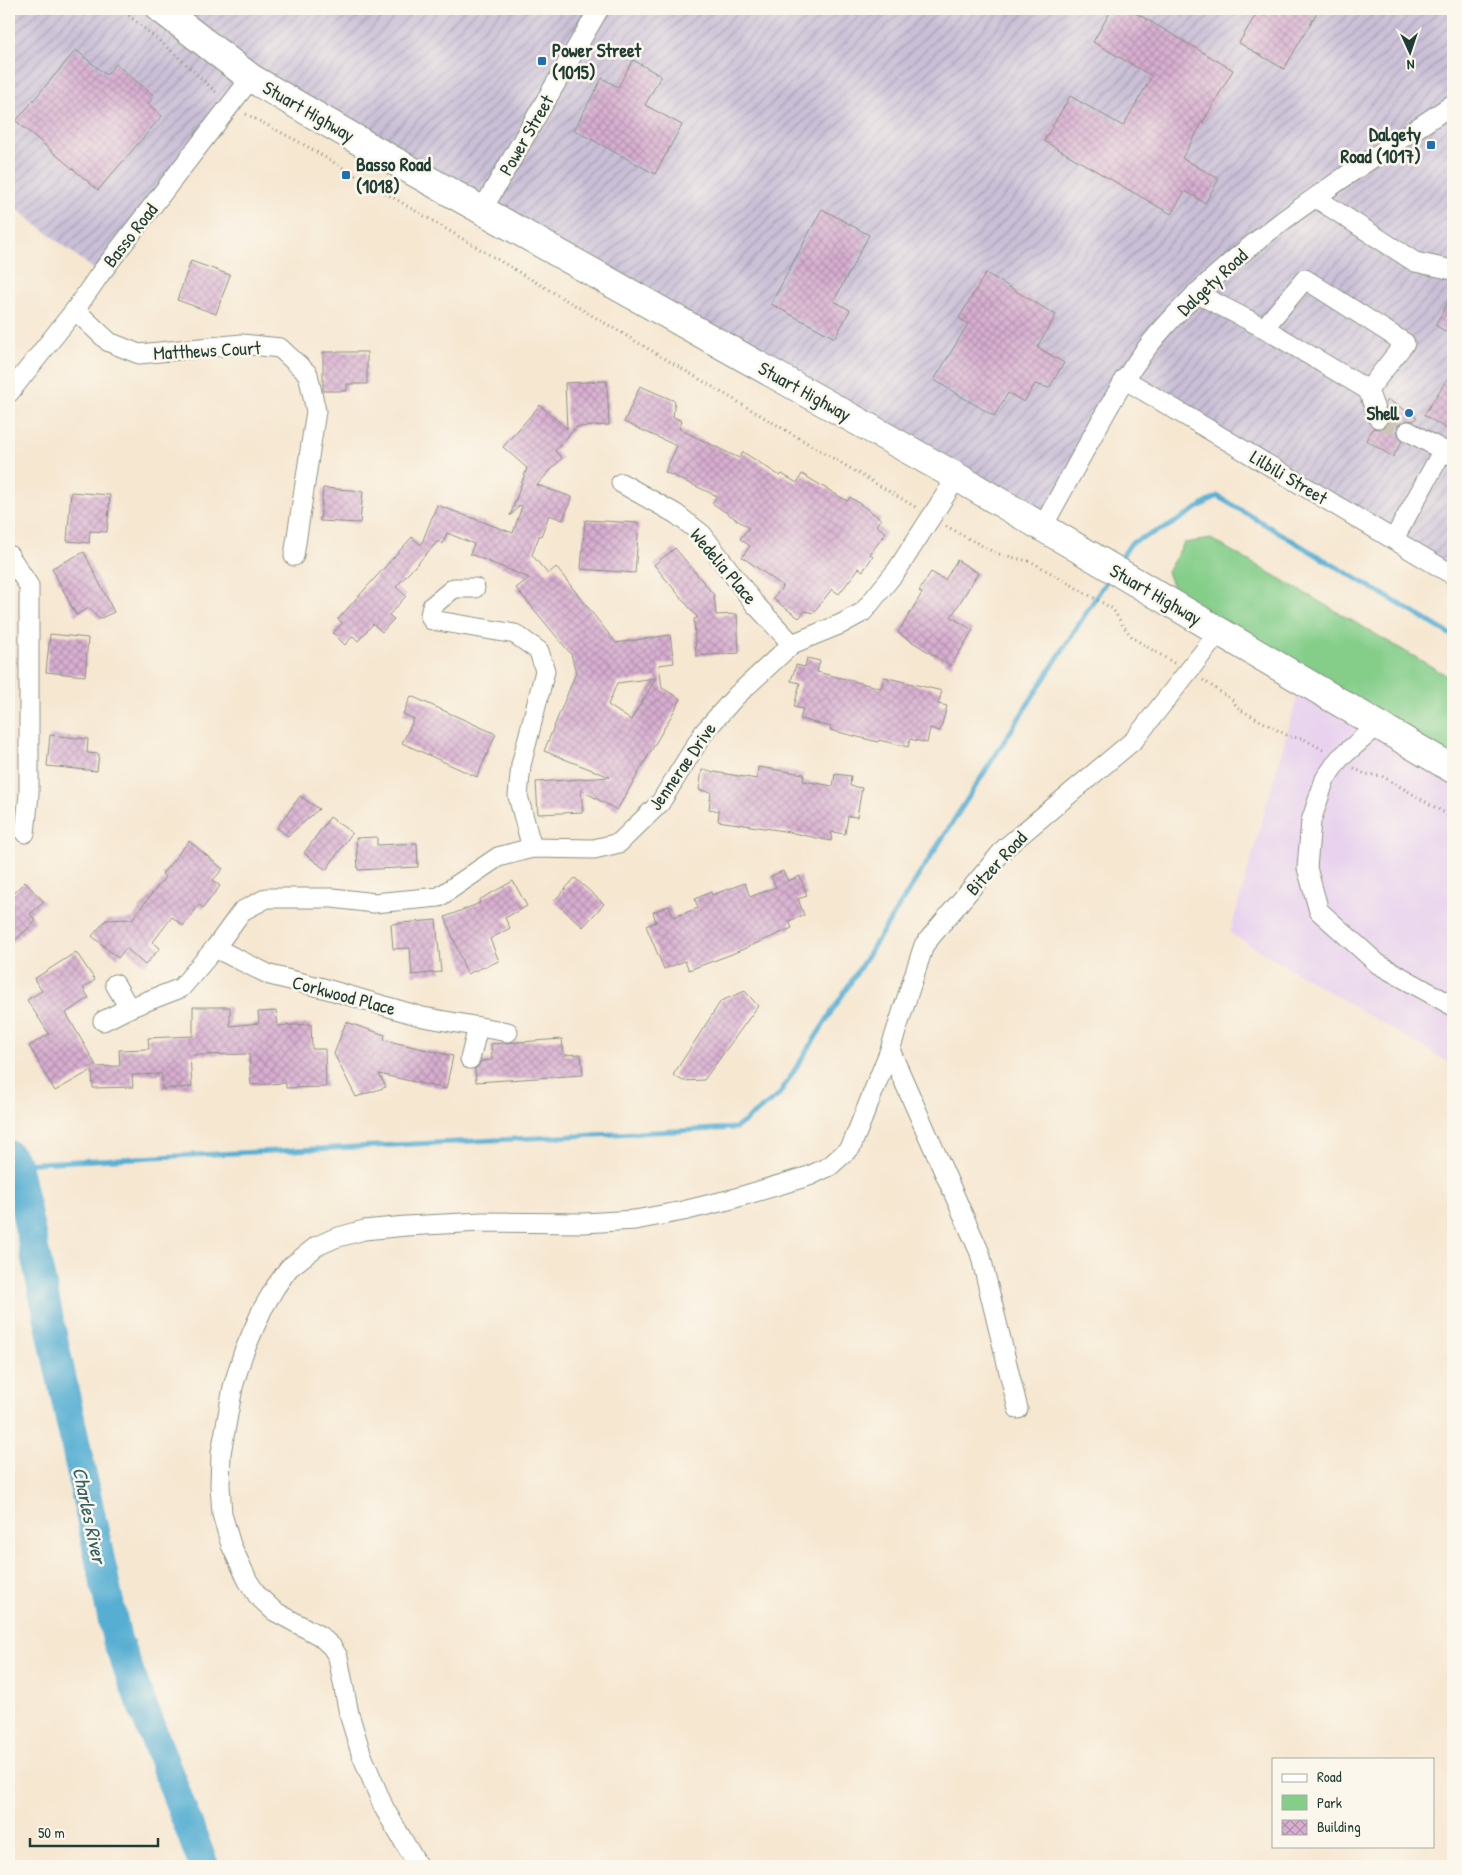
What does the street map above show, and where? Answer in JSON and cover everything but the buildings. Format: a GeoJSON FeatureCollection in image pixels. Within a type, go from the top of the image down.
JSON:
{"type":"FeatureCollection","features":[{"type":"Feature","properties":{"kind":"highway","name":"Stuart Highway"},"geometry":{"type":"LineString","coordinates":[[161,9],[251,78],[957,477],[1453,769]]}},
{"type":"Feature","properties":{"kind":"street","name":"Power Street"},"geometry":{"type":"LineString","coordinates":[[482,210],[591,12]]}},
{"type":"Feature","properties":{"kind":"street","name":"Basso Road"},"geometry":{"type":"LineString","coordinates":[[9,393],[75,310],[106,266],[251,78]]}},
{"type":"Feature","properties":{"kind":"street","name":"Dalgety Road"},"geometry":{"type":"LineString","coordinates":[[1042,528],[1124,379],[1158,334],[1196,293],[1230,263],[1316,198],[1453,104]]}},
{"type":"Feature","properties":{"kind":"street"},"geometry":{"type":"LineString","coordinates":[[1316,198],[1416,262],[1453,270]]}},
{"type":"Feature","properties":{"kind":"street"},"geometry":{"type":"LineString","coordinates":[[1264,328],[1305,279],[1405,343],[1368,390]]}},
{"type":"Feature","properties":{"kind":"street"},"geometry":{"type":"LineString","coordinates":[[1196,293],[1264,328],[1368,390],[1378,418]]}},
{"type":"Feature","properties":{"kind":"street","name":"Matthews Court"},"geometry":{"type":"LineString","coordinates":[[75,310],[110,342],[139,354],[242,344],[280,348],[308,374],[316,411],[294,556]]}},
{"type":"Feature","properties":{"kind":"street","name":"Lilbili Street"},"geometry":{"type":"LineString","coordinates":[[1124,379],[1453,575]]}},
{"type":"Feature","properties":{"kind":"street"},"geometry":{"type":"LineString","coordinates":[[1394,539],[1448,453],[1408,431]]}},
{"type":"Feature","properties":{"kind":"street","name":"Jennerae Drive"},"geometry":{"type":"LineString","coordinates":[[103,1021],[129,1008],[181,988],[215,948],[242,911],[267,898],[333,898],[374,903],[439,897],[498,857],[532,848],[594,848],[619,843],[660,804],[704,732],[736,696],[792,644],[841,624],[863,612],[897,570],[930,516],[957,477]]}},
{"type":"Feature","properties":{"kind":"street","name":"Wedelia Place"},"geometry":{"type":"LineString","coordinates":[[621,483],[676,514],[702,534],[754,603],[792,644]]}},
{"type":"Feature","properties":{"kind":"street"},"geometry":{"type":"LineString","coordinates":[[9,555],[28,586],[30,794],[24,833]]}},
{"type":"Feature","properties":{"kind":"street"},"geometry":{"type":"LineString","coordinates":[[475,588],[454,588],[432,606],[430,615],[432,620],[515,634],[539,651],[545,671],[532,715],[521,765],[518,796],[532,848]]}},
{"type":"Feature","properties":{"kind":"street","name":"Bitzer Road"},"geometry":{"type":"LineString","coordinates":[[418,1866],[384,1808],[361,1753],[349,1714],[338,1657],[332,1647],[320,1636],[274,1611],[258,1596],[248,1581],[231,1545],[222,1514],[220,1485],[221,1453],[226,1422],[242,1354],[262,1310],[289,1268],[317,1246],[364,1230],[482,1222],[584,1223],[635,1220],[683,1211],[808,1176],[830,1166],[851,1147],[890,1050],[924,945],[1005,848],[1134,740],[1220,631]]}},
{"type":"Feature","properties":{"kind":"street"},"geometry":{"type":"LineString","coordinates":[[1378,724],[1339,759],[1325,779],[1311,821],[1307,868],[1319,911],[1378,964],[1453,1006]]}},
{"type":"Feature","properties":{"kind":"street","name":"Corkwood Place"},"geometry":{"type":"LineString","coordinates":[[215,948],[270,975],[423,1017],[508,1032]]}},
{"type":"Feature","properties":{"kind":"street"},"geometry":{"type":"LineString","coordinates":[[115,984],[129,1008]]}},
{"type":"Feature","properties":{"kind":"street"},"geometry":{"type":"LineString","coordinates":[[470,1059],[478,1027]]}},
{"type":"Feature","properties":{"kind":"street"},"geometry":{"type":"LineString","coordinates":[[890,1050],[980,1253],[1018,1409]]}},
{"type":"Feature","properties":{"kind":"path"},"geometry":{"type":"LineString","coordinates":[[121,9],[175,54],[230,106],[301,143],[930,516],[995,553],[1032,562],[1082,591],[1113,610],[1133,638],[1214,686],[1232,700],[1239,709],[1290,736],[1302,738],[1365,774],[1382,776],[1453,818]]}},
{"type":"Feature","properties":{"kind":"shaded area"},"geometry":{"type":"Polygon","coordinates":[[[9,9],[1453,9],[1453,574],[1124,379],[1042,528],[251,78],[100,274],[9,203],[9,9]]]}},
{"type":"Feature","properties":{"kind":"shaded area"},"geometry":{"type":"Polygon","coordinates":[[[1302,680],[1453,769],[1453,1065],[1230,933],[1302,680]]]}},
{"type":"Feature","properties":{"kind":"green space"},"geometry":{"type":"Polygon","coordinates":[[[1211,539],[1453,679],[1453,769],[1181,608],[1167,572],[1184,543],[1211,539]]]}},
{"type":"Feature","properties":{"kind":"waterway"},"geometry":{"type":"LineString","coordinates":[[1118,563],[1131,543],[1169,526],[1217,496],[1453,636]]}},
{"type":"Feature","properties":{"kind":"waterway"},"geometry":{"type":"LineString","coordinates":[[16,1164],[736,1128],[778,1096],[1109,577]]}},
{"type":"Feature","properties":{"kind":"waterway","name":"Charles River"},"geometry":{"type":"LineString","coordinates":[[9,1155],[16,1164],[117,1640],[204,1866]]}},
{"type":"Feature","properties":{"kind":"tunnel"},"geometry":{"type":"LineString","coordinates":[[1378,418],[1408,431]]}},
{"type":"Feature","properties":{"kind":"place","name":"Power Street (1015)"},"geometry":{"type":"Point","coordinates":[542,61]}},
{"type":"Feature","properties":{"kind":"place","name":"Dalgety Road (1017)"},"geometry":{"type":"Point","coordinates":[1431,145]}},
{"type":"Feature","properties":{"kind":"place","name":"Basso Road (1018)"},"geometry":{"type":"Point","coordinates":[346,175]}},
{"type":"Feature","properties":{"kind":"place","name":"Shell"},"geometry":{"type":"Point","coordinates":[1409,413]}}]}
